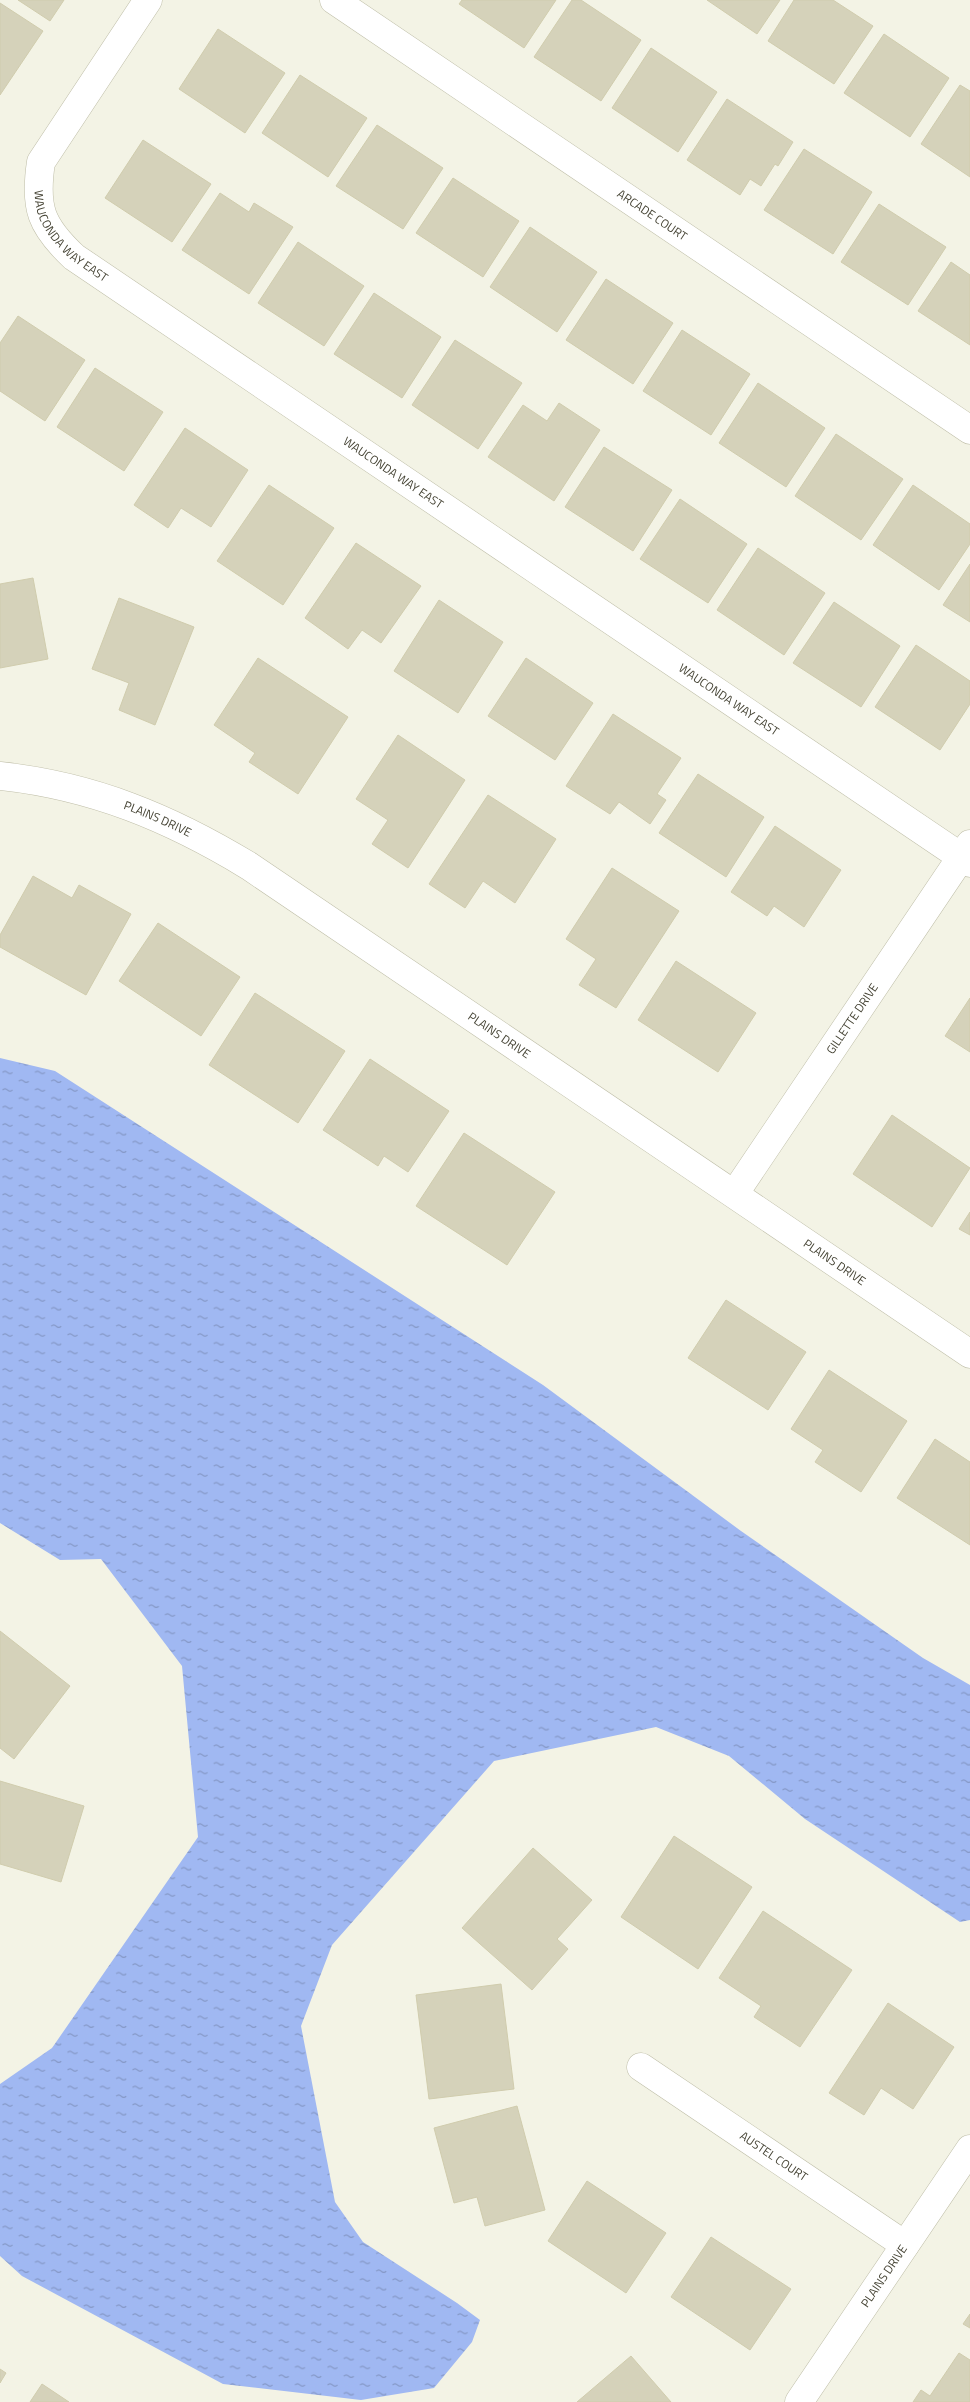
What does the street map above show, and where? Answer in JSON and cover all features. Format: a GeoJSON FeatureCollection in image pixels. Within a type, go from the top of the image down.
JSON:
{"type":"FeatureCollection","features":[{"type":"Feature","properties":{"kind":"street","name":"WAUCONDA WAY EAST"},"geometry":{"type":"LineString","coordinates":[[148,0],[42,162],[37,188],[42,215],[54,239],[74,258],[967,855]]}},
{"type":"Feature","properties":{"kind":"street","name":"ARCADE COURT"},"geometry":{"type":"LineString","coordinates":[[334,0],[970,430]]}},
{"type":"Feature","properties":{"kind":"street","name":"PLAINS DRIVE"},"geometry":{"type":"LineString","coordinates":[[0,776],[35,780],[85,791],[135,807],[205,839],[257,871],[970,1354]]}},
{"type":"Feature","properties":{"kind":"street","name":"GILLETTE DRIVE"},"geometry":{"type":"LineString","coordinates":[[735,1193],[967,855]]}},
{"type":"Feature","properties":{"kind":"street","name":"AUSTEL COURT"},"geometry":{"type":"LineString","coordinates":[[641,2067],[905,2245]]}},
{"type":"Feature","properties":{"kind":"street","name":"PLAINS DRIVE"},"geometry":{"type":"LineString","coordinates":[[799,2402],[970,2149]]}},
{"type":"Feature","properties":{"kind":"water"},"geometry":{"type":"Polygon","coordinates":[[[0,1058],[55,1071],[543,1385],[741,1531],[923,1658],[970,1685],[970,1920],[960,1922],[805,1819],[729,1756],[656,1727],[494,1761],[332,1945],[301,2026],[335,2202],[363,2242],[480,2320],[472,2342],[434,2388],[361,2400],[223,2384],[22,2276],[0,2256],[0,2084],[52,2048],[198,1837],[182,1666],[101,1559],[60,1560],[0,1523],[0,1058]]]}},
{"type":"Feature","properties":{"kind":"building"},"geometry":{"type":"Polygon","coordinates":[[[18,0],[64,0],[50,21],[18,0]]]}},
{"type":"Feature","properties":{"kind":"building"},"geometry":{"type":"Polygon","coordinates":[[[462,0],[556,0],[524,48],[459,4],[462,0]]]}},
{"type":"Feature","properties":{"kind":"building"},"geometry":{"type":"Polygon","coordinates":[[[572,0],[581,0],[641,40],[601,101],[534,57],[572,0]]]}},
{"type":"Feature","properties":{"kind":"building"},"geometry":{"type":"Polygon","coordinates":[[[707,0],[780,0],[757,34],[707,0]]]}},
{"type":"Feature","properties":{"kind":"building"},"geometry":{"type":"Polygon","coordinates":[[[794,0],[833,0],[873,26],[834,84],[768,41],[794,0]]]}},
{"type":"Feature","properties":{"kind":"building"},"geometry":{"type":"Polygon","coordinates":[[[0,3],[43,31],[0,95],[0,3]]]}},
{"type":"Feature","properties":{"kind":"building"},"geometry":{"type":"Polygon","coordinates":[[[218,29],[285,73],[245,133],[179,89],[218,29]]]}},
{"type":"Feature","properties":{"kind":"building"},"geometry":{"type":"Polygon","coordinates":[[[884,34],[949,78],[910,137],[844,93],[884,34]]]}},
{"type":"Feature","properties":{"kind":"building"},"geometry":{"type":"Polygon","coordinates":[[[651,48],[717,92],[678,152],[612,108],[651,48]]]}},
{"type":"Feature","properties":{"kind":"building"},"geometry":{"type":"Polygon","coordinates":[[[300,75],[367,118],[328,177],[262,133],[300,75]]]}},
{"type":"Feature","properties":{"kind":"building"},"geometry":{"type":"Polygon","coordinates":[[[960,85],[970,91],[970,177],[921,144],[960,85]]]}},
{"type":"Feature","properties":{"kind":"building"},"geometry":{"type":"Polygon","coordinates":[[[727,99],[793,142],[778,166],[775,164],[761,186],[750,179],[740,195],[687,160],[727,99]]]}},
{"type":"Feature","properties":{"kind":"building"},"geometry":{"type":"Polygon","coordinates":[[[377,125],[443,168],[403,229],[336,186],[377,125]]]}},
{"type":"Feature","properties":{"kind":"building"},"geometry":{"type":"Polygon","coordinates":[[[143,140],[211,184],[172,242],[105,198],[143,140]]]}},
{"type":"Feature","properties":{"kind":"building"},"geometry":{"type":"Polygon","coordinates":[[[804,149],[872,192],[833,254],[764,210],[804,149]]]}},
{"type":"Feature","properties":{"kind":"building"},"geometry":{"type":"Polygon","coordinates":[[[453,178],[519,221],[483,277],[416,233],[453,178]]]}},
{"type":"Feature","properties":{"kind":"building"},"geometry":{"type":"Polygon","coordinates":[[[220,193],[249,212],[254,203],[293,227],[249,294],[182,250],[220,193]]]}},
{"type":"Feature","properties":{"kind":"building"},"geometry":{"type":"Polygon","coordinates":[[[879,204],[946,247],[908,305],[841,262],[879,204]]]}},
{"type":"Feature","properties":{"kind":"building"},"geometry":{"type":"Polygon","coordinates":[[[530,227],[597,272],[557,332],[490,287],[530,227]]]}},
{"type":"Feature","properties":{"kind":"building"},"geometry":{"type":"Polygon","coordinates":[[[298,242],[364,286],[324,346],[258,303],[298,242]]]}},
{"type":"Feature","properties":{"kind":"building"},"geometry":{"type":"Polygon","coordinates":[[[951,262],[970,275],[970,345],[918,311],[951,262]]]}},
{"type":"Feature","properties":{"kind":"building"},"geometry":{"type":"Polygon","coordinates":[[[606,279],[673,323],[633,384],[566,340],[606,279]]]}},
{"type":"Feature","properties":{"kind":"building"},"geometry":{"type":"Polygon","coordinates":[[[374,293],[441,337],[402,398],[334,354],[374,293]]]}},
{"type":"Feature","properties":{"kind":"building"},"geometry":{"type":"Polygon","coordinates":[[[18,316],[85,360],[45,421],[0,391],[0,343],[18,316]]]}},
{"type":"Feature","properties":{"kind":"building"},"geometry":{"type":"Polygon","coordinates":[[[682,330],[750,374],[711,435],[643,391],[682,330]]]}},
{"type":"Feature","properties":{"kind":"building"},"geometry":{"type":"Polygon","coordinates":[[[455,340],[522,383],[478,449],[412,405],[455,340]]]}},
{"type":"Feature","properties":{"kind":"building"},"geometry":{"type":"Polygon","coordinates":[[[95,368],[163,412],[124,471],[57,427],[95,368]]]}},
{"type":"Feature","properties":{"kind":"building"},"geometry":{"type":"Polygon","coordinates":[[[758,383],[825,428],[786,487],[719,443],[758,383]]]}},
{"type":"Feature","properties":{"kind":"building"},"geometry":{"type":"Polygon","coordinates":[[[559,403],[600,430],[554,501],[488,457],[523,405],[547,421],[559,403]]]}},
{"type":"Feature","properties":{"kind":"building"},"geometry":{"type":"Polygon","coordinates":[[[185,428],[248,470],[211,527],[181,508],[168,528],[134,505],[185,428]]]}},
{"type":"Feature","properties":{"kind":"building"},"geometry":{"type":"Polygon","coordinates":[[[836,434],[903,479],[861,540],[795,496],[836,434]]]}},
{"type":"Feature","properties":{"kind":"building"},"geometry":{"type":"Polygon","coordinates":[[[604,447],[672,490],[633,551],[565,507],[604,447]]]}},
{"type":"Feature","properties":{"kind":"building"},"geometry":{"type":"Polygon","coordinates":[[[269,485],[334,528],[283,605],[217,561],[269,485]]]}},
{"type":"Feature","properties":{"kind":"building"},"geometry":{"type":"Polygon","coordinates":[[[913,485],[970,524],[970,544],[939,590],[873,545],[913,485]]]}},
{"type":"Feature","properties":{"kind":"building"},"geometry":{"type":"Polygon","coordinates":[[[680,499],[747,544],[708,603],[640,559],[680,499]]]}},
{"type":"Feature","properties":{"kind":"building"},"geometry":{"type":"Polygon","coordinates":[[[356,543],[421,586],[381,643],[362,630],[348,649],[305,618],[356,543]]]}},
{"type":"Feature","properties":{"kind":"building"},"geometry":{"type":"Polygon","coordinates":[[[758,548],[825,593],[784,655],[717,610],[758,548]]]}},
{"type":"Feature","properties":{"kind":"building"},"geometry":{"type":"Polygon","coordinates":[[[970,564],[970,622],[943,605],[970,564]]]}},
{"type":"Feature","properties":{"kind":"building"},"geometry":{"type":"Polygon","coordinates":[[[33,578],[48,659],[0,668],[0,584],[33,578]]]}},
{"type":"Feature","properties":{"kind":"building"},"geometry":{"type":"Polygon","coordinates":[[[119,598],[194,627],[155,725],[119,710],[129,683],[92,669],[119,598]]]}},
{"type":"Feature","properties":{"kind":"building"},"geometry":{"type":"Polygon","coordinates":[[[439,600],[503,642],[458,713],[394,671],[439,600]]]}},
{"type":"Feature","properties":{"kind":"building"},"geometry":{"type":"Polygon","coordinates":[[[834,602],[900,646],[861,707],[793,663],[834,602]]]}},
{"type":"Feature","properties":{"kind":"building"},"geometry":{"type":"Polygon","coordinates":[[[916,645],[970,681],[970,704],[940,750],[875,707],[916,645]]]}},
{"type":"Feature","properties":{"kind":"building"},"geometry":{"type":"Polygon","coordinates":[[[258,658],[348,717],[298,794],[249,762],[255,753],[214,725],[258,658]]]}},
{"type":"Feature","properties":{"kind":"building"},"geometry":{"type":"Polygon","coordinates":[[[526,658],[593,703],[555,760],[488,716],[526,658]]]}},
{"type":"Feature","properties":{"kind":"building"},"geometry":{"type":"Polygon","coordinates":[[[613,714],[681,758],[657,794],[666,800],[650,824],[619,802],[610,814],[566,786],[613,714]]]}},
{"type":"Feature","properties":{"kind":"building"},"geometry":{"type":"Polygon","coordinates":[[[398,735],[465,780],[408,868],[372,844],[388,820],[356,799],[398,735]]]}},
{"type":"Feature","properties":{"kind":"building"},"geometry":{"type":"Polygon","coordinates":[[[698,774],[764,817],[726,877],[659,833],[698,774]]]}},
{"type":"Feature","properties":{"kind":"building"},"geometry":{"type":"Polygon","coordinates":[[[488,795],[556,839],[515,903],[483,881],[465,908],[429,884],[488,795]]]}},
{"type":"Feature","properties":{"kind":"building"},"geometry":{"type":"Polygon","coordinates":[[[775,826],[841,870],[804,927],[774,906],[767,916],[731,892],[775,826]]]}},
{"type":"Feature","properties":{"kind":"building"},"geometry":{"type":"Polygon","coordinates":[[[612,868],[679,911],[616,1008],[579,985],[596,959],[566,939],[612,868]]]}},
{"type":"Feature","properties":{"kind":"building"},"geometry":{"type":"Polygon","coordinates":[[[33,876],[72,898],[79,885],[131,914],[86,995],[0,947],[0,935],[33,876]]]}},
{"type":"Feature","properties":{"kind":"building"},"geometry":{"type":"Polygon","coordinates":[[[158,923],[240,977],[201,1036],[119,981],[158,923]]]}},
{"type":"Feature","properties":{"kind":"building"},"geometry":{"type":"Polygon","coordinates":[[[676,961],[756,1013],[718,1072],[638,1020],[676,961]]]}},
{"type":"Feature","properties":{"kind":"building"},"geometry":{"type":"Polygon","coordinates":[[[255,993],[345,1051],[298,1123],[209,1065],[255,993]]]}},
{"type":"Feature","properties":{"kind":"building"},"geometry":{"type":"Polygon","coordinates":[[[970,998],[970,1052],[945,1036],[970,998]]]}},
{"type":"Feature","properties":{"kind":"building"},"geometry":{"type":"Polygon","coordinates":[[[370,1059],[449,1111],[408,1172],[384,1156],[378,1166],[323,1130],[370,1059]]]}},
{"type":"Feature","properties":{"kind":"building"},"geometry":{"type":"Polygon","coordinates":[[[892,1115],[970,1168],[932,1227],[853,1174],[892,1115]]]}},
{"type":"Feature","properties":{"kind":"building"},"geometry":{"type":"Polygon","coordinates":[[[464,1133],[555,1192],[507,1265],[416,1206],[464,1133]]]}},
{"type":"Feature","properties":{"kind":"building"},"geometry":{"type":"Polygon","coordinates":[[[970,1212],[970,1235],[959,1229],[970,1212]]]}},
{"type":"Feature","properties":{"kind":"building"},"geometry":{"type":"Polygon","coordinates":[[[726,1300],[806,1352],[768,1410],[688,1358],[726,1300]]]}},
{"type":"Feature","properties":{"kind":"building"},"geometry":{"type":"Polygon","coordinates":[[[829,1370],[907,1421],[861,1492],[815,1462],[823,1450],[791,1429],[829,1370]]]}},
{"type":"Feature","properties":{"kind":"building"},"geometry":{"type":"Polygon","coordinates":[[[935,1439],[970,1462],[970,1545],[897,1498],[935,1439]]]}},
{"type":"Feature","properties":{"kind":"building"},"geometry":{"type":"Polygon","coordinates":[[[0,1631],[70,1686],[14,1759],[0,1748],[0,1631]]]}},
{"type":"Feature","properties":{"kind":"building"},"geometry":{"type":"Polygon","coordinates":[[[0,1781],[84,1806],[61,1882],[0,1864],[0,1781]]]}},
{"type":"Feature","properties":{"kind":"building"},"geometry":{"type":"Polygon","coordinates":[[[674,1836],[752,1887],[698,1969],[621,1917],[674,1836]]]}},
{"type":"Feature","properties":{"kind":"building"},"geometry":{"type":"Polygon","coordinates":[[[533,1848],[592,1900],[557,1939],[568,1949],[532,1990],[462,1928],[533,1848]]]}},
{"type":"Feature","properties":{"kind":"building"},"geometry":{"type":"Polygon","coordinates":[[[763,1911],[852,1970],[800,2047],[754,2017],[761,2006],[719,1978],[763,1911]]]}},
{"type":"Feature","properties":{"kind":"building"},"geometry":{"type":"Polygon","coordinates":[[[501,1984],[514,2089],[429,2099],[416,1995],[501,1984]]]}},
{"type":"Feature","properties":{"kind":"building"},"geometry":{"type":"Polygon","coordinates":[[[888,2003],[954,2047],[913,2109],[881,2088],[864,2115],[829,2093],[888,2003]]]}},
{"type":"Feature","properties":{"kind":"building"},"geometry":{"type":"Polygon","coordinates":[[[517,2106],[545,2210],[485,2226],[477,2197],[454,2203],[434,2128],[517,2106]]]}},
{"type":"Feature","properties":{"kind":"building"},"geometry":{"type":"Polygon","coordinates":[[[587,2181],[666,2233],[626,2293],[548,2241],[587,2181]]]}},
{"type":"Feature","properties":{"kind":"building"},"geometry":{"type":"Polygon","coordinates":[[[711,2237],[791,2289],[750,2350],[671,2297],[711,2237]]]}},
{"type":"Feature","properties":{"kind":"building"},"geometry":{"type":"Polygon","coordinates":[[[970,2314],[970,2328],[963,2324],[970,2314]]]}},
{"type":"Feature","properties":{"kind":"building"},"geometry":{"type":"Polygon","coordinates":[[[959,2353],[970,2360],[970,2402],[913,2402],[921,2390],[930,2396],[959,2353]]]}},
{"type":"Feature","properties":{"kind":"building"},"geometry":{"type":"Polygon","coordinates":[[[631,2356],[671,2402],[577,2402],[631,2356]]]}},
{"type":"Feature","properties":{"kind":"building"},"geometry":{"type":"Polygon","coordinates":[[[0,2369],[6,2373],[0,2383],[0,2369]]]}},
{"type":"Feature","properties":{"kind":"building"},"geometry":{"type":"Polygon","coordinates":[[[42,2384],[69,2402],[30,2402],[42,2384]]]}}]}
